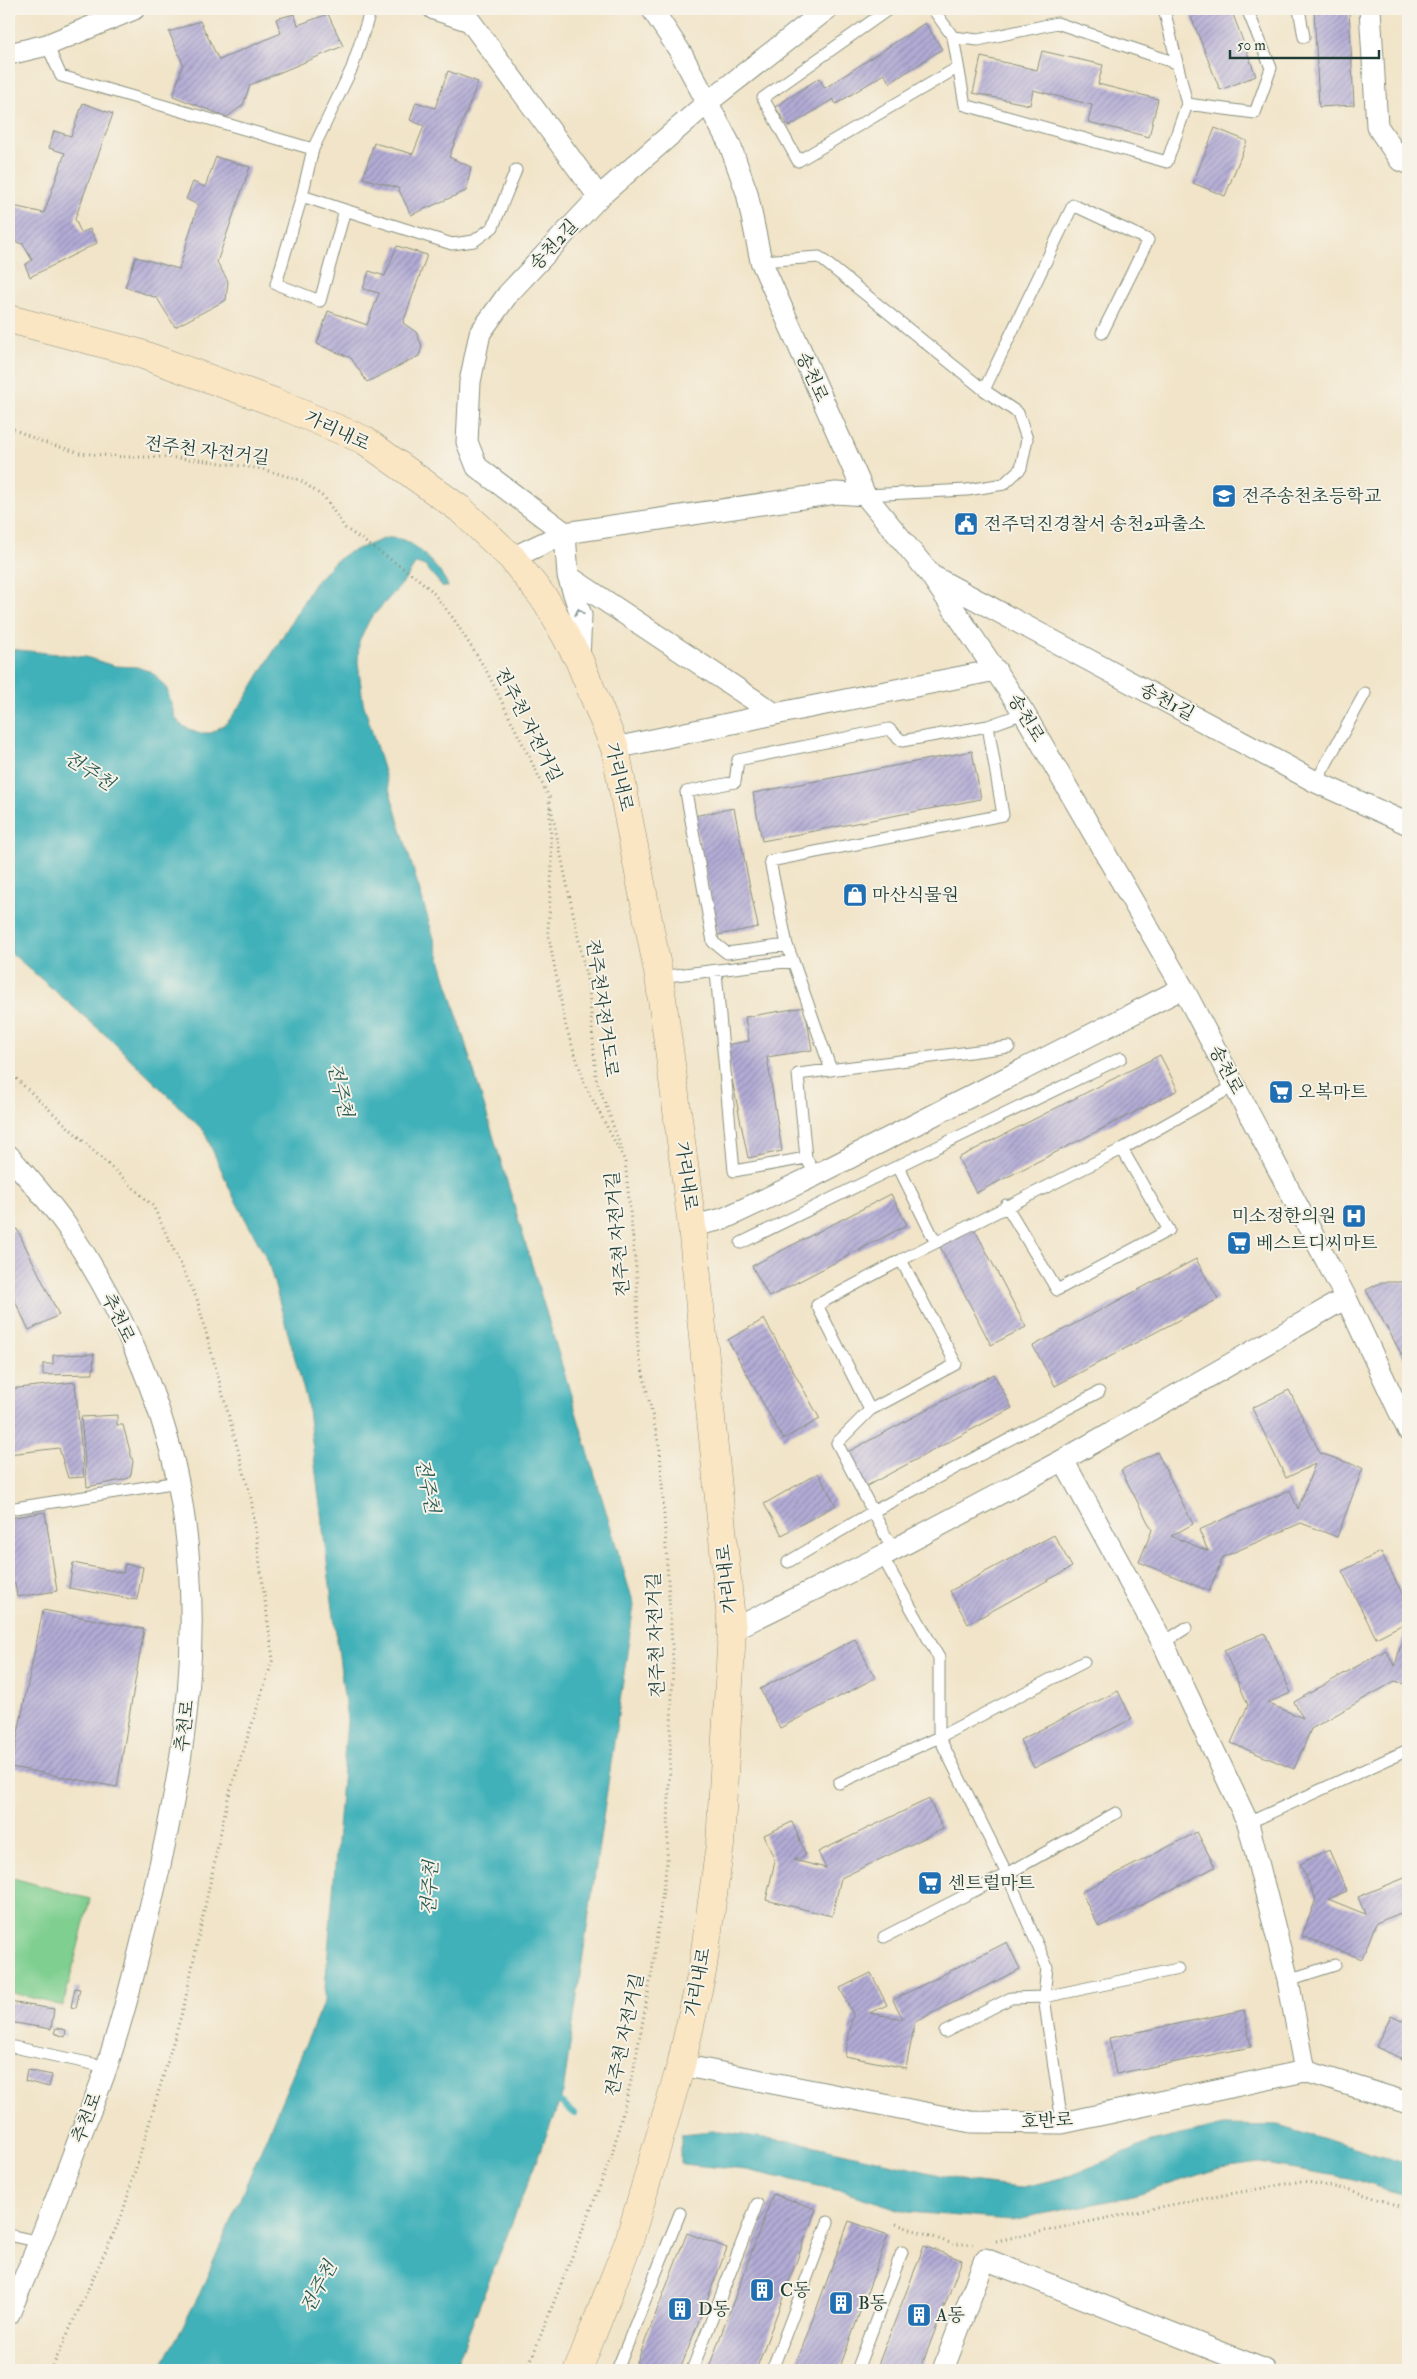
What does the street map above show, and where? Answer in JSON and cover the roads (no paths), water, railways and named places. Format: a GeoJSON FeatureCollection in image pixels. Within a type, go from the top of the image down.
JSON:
{"type":"FeatureCollection","features":[{"type":"Feature","properties":{"kind":"street"},"geometry":{"type":"LineString","coordinates":[[9,54],[47,45],[134,9]]}},
{"type":"Feature","properties":{"kind":"street"},"geometry":{"type":"LineString","coordinates":[[434,9],[470,21],[599,197]]}},
{"type":"Feature","properties":{"kind":"street","name":"송천로"},"geometry":{"type":"LineString","coordinates":[[652,9],[708,102],[730,144],[747,193],[761,261],[865,495],[930,574],[1024,713],[1183,988],[1346,1298],[1408,1430]]}},
{"type":"Feature","properties":{"kind":"street","name":"송천2길"},"geometry":{"type":"LineString","coordinates":[[566,533],[477,468],[467,442],[470,382],[480,333],[508,294],[599,197],[708,102],[827,9]]}},
{"type":"Feature","properties":{"kind":"street"},"geometry":{"type":"LineString","coordinates":[[1370,9],[1377,126],[1400,160],[1408,163]]}},
{"type":"Feature","properties":{"kind":"street","name":"가리내로"},"geometry":{"type":"LineString","coordinates":[[9,319],[135,352],[274,402],[364,440],[460,509],[512,558],[546,602],[579,660],[615,748],[659,977],[692,1226],[732,1630],[720,1845],[702,1972],[681,2065],[629,2242],[578,2370]]}},
{"type":"Feature","properties":{"kind":"street"},"geometry":{"type":"LineString","coordinates":[[512,558],[566,533],[836,493],[865,495]]}},
{"type":"Feature","properties":{"kind":"street"},"geometry":{"type":"LineString","coordinates":[[566,533],[568,576],[581,615],[579,660]]}},
{"type":"Feature","properties":{"kind":"street","name":"송천1길"},"geometry":{"type":"LineString","coordinates":[[930,574],[1316,782],[1408,824]]}},
{"type":"Feature","properties":{"kind":"street"},"geometry":{"type":"LineString","coordinates":[[568,576],[775,714]]}},
{"type":"Feature","properties":{"kind":"street"},"geometry":{"type":"LineString","coordinates":[[615,748],[996,670]]}},
{"type":"Feature","properties":{"kind":"street"},"geometry":{"type":"LineString","coordinates":[[692,1226],[723,1219],[811,1166],[1183,988]]}},
{"type":"Feature","properties":{"kind":"street","name":"추천로"},"geometry":{"type":"LineString","coordinates":[[9,1156],[42,1193],[68,1228],[120,1320],[148,1384],[165,1434],[178,1482],[190,1574],[191,1677],[180,1766],[162,1858],[141,1948],[106,2066],[40,2242],[9,2314]]}},
{"type":"Feature","properties":{"kind":"street"},"geometry":{"type":"LineString","coordinates":[[732,1630],[888,1553],[1063,1460],[1346,1298]]}},
{"type":"Feature","properties":{"kind":"street"},"geometry":{"type":"LineString","coordinates":[[1063,1460],[1163,1643],[1248,1823],[1288,1980],[1305,2071]]}},
{"type":"Feature","properties":{"kind":"street","name":"호반로"},"geometry":{"type":"LineString","coordinates":[[681,2065],[971,2122],[1062,2123],[1305,2071],[1408,2103]]}},
{"type":"Feature","properties":{"kind":"street"},"geometry":{"type":"LineString","coordinates":[[948,2369],[985,2259],[1265,2370]]}},
{"type":"Feature","properties":{"kind":"lane"},"geometry":{"type":"LineString","coordinates":[[345,210],[320,301],[276,284],[302,196],[313,148],[352,68],[371,9]]}},
{"type":"Feature","properties":{"kind":"lane"},"geometry":{"type":"LineString","coordinates":[[889,9],[763,98],[798,161],[957,68]]}},
{"type":"Feature","properties":{"kind":"lane"},"geometry":{"type":"LineString","coordinates":[[933,9],[953,37],[965,105],[1167,162],[1187,104],[1176,63],[1171,30],[1164,9]]}},
{"type":"Feature","properties":{"kind":"lane"},"geometry":{"type":"LineString","coordinates":[[1187,104],[1255,113],[1271,68],[1247,9]]}},
{"type":"Feature","properties":{"kind":"lane"},"geometry":{"type":"LineString","coordinates":[[1299,9],[1304,36]]}},
{"type":"Feature","properties":{"kind":"lane"},"geometry":{"type":"LineString","coordinates":[[953,37],[978,40],[1057,23],[1176,63]]}},
{"type":"Feature","properties":{"kind":"lane"},"geometry":{"type":"LineString","coordinates":[[47,45],[60,76],[313,148]]}},
{"type":"Feature","properties":{"kind":"lane"},"geometry":{"type":"LineString","coordinates":[[302,196],[452,244],[474,241],[494,227],[516,170]]}},
{"type":"Feature","properties":{"kind":"lane"},"geometry":{"type":"LineString","coordinates":[[984,390],[1073,205],[1148,240],[1102,333]]}},
{"type":"Feature","properties":{"kind":"lane"},"geometry":{"type":"LineString","coordinates":[[761,261],[818,257],[984,390],[1018,413],[1027,439],[1021,468],[1004,484],[967,490],[865,495]]}},
{"type":"Feature","properties":{"kind":"lane"},"geometry":{"type":"LineString","coordinates":[[1316,782],[1365,692]]}},
{"type":"Feature","properties":{"kind":"lane"},"geometry":{"type":"LineString","coordinates":[[787,945],[727,953],[713,942],[686,792],[735,782],[738,760],[889,729],[902,741],[988,726],[1024,713]]}},
{"type":"Feature","properties":{"kind":"lane"},"geometry":{"type":"LineString","coordinates":[[831,1070],[787,945],[770,861],[1003,816],[988,726]]}},
{"type":"Feature","properties":{"kind":"lane"},"geometry":{"type":"LineString","coordinates":[[659,977],[716,972],[793,961]]}},
{"type":"Feature","properties":{"kind":"lane"},"geometry":{"type":"LineString","coordinates":[[716,972],[734,1171],[811,1166],[798,1074],[1009,1047]]}},
{"type":"Feature","properties":{"kind":"lane"},"geometry":{"type":"LineString","coordinates":[[741,1243],[1121,1058]]}},
{"type":"Feature","properties":{"kind":"lane"},"geometry":{"type":"LineString","coordinates":[[870,1410],[817,1304],[935,1241],[1122,1149],[1234,1086]]}},
{"type":"Feature","properties":{"kind":"lane"},"geometry":{"type":"LineString","coordinates":[[1006,1205],[1057,1290],[1169,1230],[1122,1149]]}},
{"type":"Feature","properties":{"kind":"lane"},"geometry":{"type":"LineString","coordinates":[[898,1166],[935,1241]]}},
{"type":"Feature","properties":{"kind":"lane"},"geometry":{"type":"LineString","coordinates":[[901,1260],[956,1364],[870,1410],[837,1443],[874,1512],[888,1553],[939,1658],[940,1737],[1007,1874],[1047,1967],[1044,1997],[1062,2123]]}},
{"type":"Feature","properties":{"kind":"lane"},"geometry":{"type":"LineString","coordinates":[[788,1562],[874,1512],[1099,1392]]}},
{"type":"Feature","properties":{"kind":"lane"},"geometry":{"type":"LineString","coordinates":[[9,1509],[178,1482]]}},
{"type":"Feature","properties":{"kind":"lane"},"geometry":{"type":"LineString","coordinates":[[1163,1643],[1186,1628]]}},
{"type":"Feature","properties":{"kind":"lane"},"geometry":{"type":"LineString","coordinates":[[839,1783],[940,1737],[1084,1662]]}},
{"type":"Feature","properties":{"kind":"lane"},"geometry":{"type":"LineString","coordinates":[[1248,1823],[1408,1750]]}},
{"type":"Feature","properties":{"kind":"lane"},"geometry":{"type":"LineString","coordinates":[[884,1937],[1007,1874],[1116,1813]]}},
{"type":"Feature","properties":{"kind":"lane"},"geometry":{"type":"LineString","coordinates":[[1288,1980],[1335,1965]]}},
{"type":"Feature","properties":{"kind":"lane"},"geometry":{"type":"LineString","coordinates":[[945,2032],[1011,1998],[1044,1997],[1178,1969]]}},
{"type":"Feature","properties":{"kind":"lane"},"geometry":{"type":"LineString","coordinates":[[9,2046],[106,2066]]}},
{"type":"Feature","properties":{"kind":"lane"},"geometry":{"type":"LineString","coordinates":[[692,2370],[757,2204]]}},
{"type":"Feature","properties":{"kind":"lane"},"geometry":{"type":"LineString","coordinates":[[617,2370],[680,2214]]}},
{"type":"Feature","properties":{"kind":"lane"},"geometry":{"type":"LineString","coordinates":[[772,2370],[828,2222]]}},
{"type":"Feature","properties":{"kind":"lane"},"geometry":{"type":"LineString","coordinates":[[9,2235],[40,2242]]}},
{"type":"Feature","properties":{"kind":"lane"},"geometry":{"type":"LineString","coordinates":[[857,2370],[902,2252]]}},
{"type":"Feature","properties":{"kind":"water","name":"전주천"},"geometry":{"type":"Polygon","coordinates":[[[386,538],[396,538],[411,544],[431,561],[442,575],[448,587],[443,587],[425,566],[416,563],[402,584],[370,619],[359,641],[358,662],[363,702],[634,1605],[563,2093],[454,2370],[160,2370],[200,2293],[324,2001],[347,1720],[307,1402],[268,1261],[233,1196],[204,1131],[109,1038],[9,951],[9,649],[86,657],[114,666],[137,667],[152,672],[167,689],[175,717],[181,725],[197,733],[211,733],[227,723],[245,699],[314,584],[333,563],[347,553],[386,538]]]}},
{"type":"Feature","properties":{"kind":"water"},"geometry":{"type":"Polygon","coordinates":[[[1224,2125],[1278,2126],[1408,2164],[1408,2196],[1349,2178],[1259,2163],[1220,2168],[1133,2196],[1011,2220],[908,2212],[841,2191],[746,2170],[681,2164],[681,2134],[713,2131],[803,2143],[970,2182],[1020,2188],[1069,2176],[1151,2142],[1224,2125]]]}},
{"type":"Feature","properties":{"kind":"waterway"},"geometry":{"type":"LineString","coordinates":[[554,2097],[575,2114]]}},
{"type":"Feature","properties":{"kind":"place","name":"전주송천초등학교"},"geometry":{"type":"Point","coordinates":[1224,496]}},
{"type":"Feature","properties":{"kind":"place","name":"전주덕진경찰서 송천2파출소"},"geometry":{"type":"Point","coordinates":[966,524]}},
{"type":"Feature","properties":{"kind":"place","name":"마산식물원"},"geometry":{"type":"Point","coordinates":[855,895]}},
{"type":"Feature","properties":{"kind":"place","name":"오복마트"},"geometry":{"type":"Point","coordinates":[1281,1092]}},
{"type":"Feature","properties":{"kind":"place","name":"미소정한의원"},"geometry":{"type":"Point","coordinates":[1354,1216]}},
{"type":"Feature","properties":{"kind":"place","name":"베스트디씨마트"},"geometry":{"type":"Point","coordinates":[1239,1243]}},
{"type":"Feature","properties":{"kind":"place","name":"센트럴마트"},"geometry":{"type":"Point","coordinates":[930,1883]}},
{"type":"Feature","properties":{"kind":"place","name":"C동"},"geometry":{"type":"Point","coordinates":[762,2290]}},
{"type":"Feature","properties":{"kind":"place","name":"B동"},"geometry":{"type":"Point","coordinates":[841,2303]}},
{"type":"Feature","properties":{"kind":"place","name":"D동"},"geometry":{"type":"Point","coordinates":[680,2309]}},
{"type":"Feature","properties":{"kind":"place","name":"A동"},"geometry":{"type":"Point","coordinates":[919,2315]}}]}
